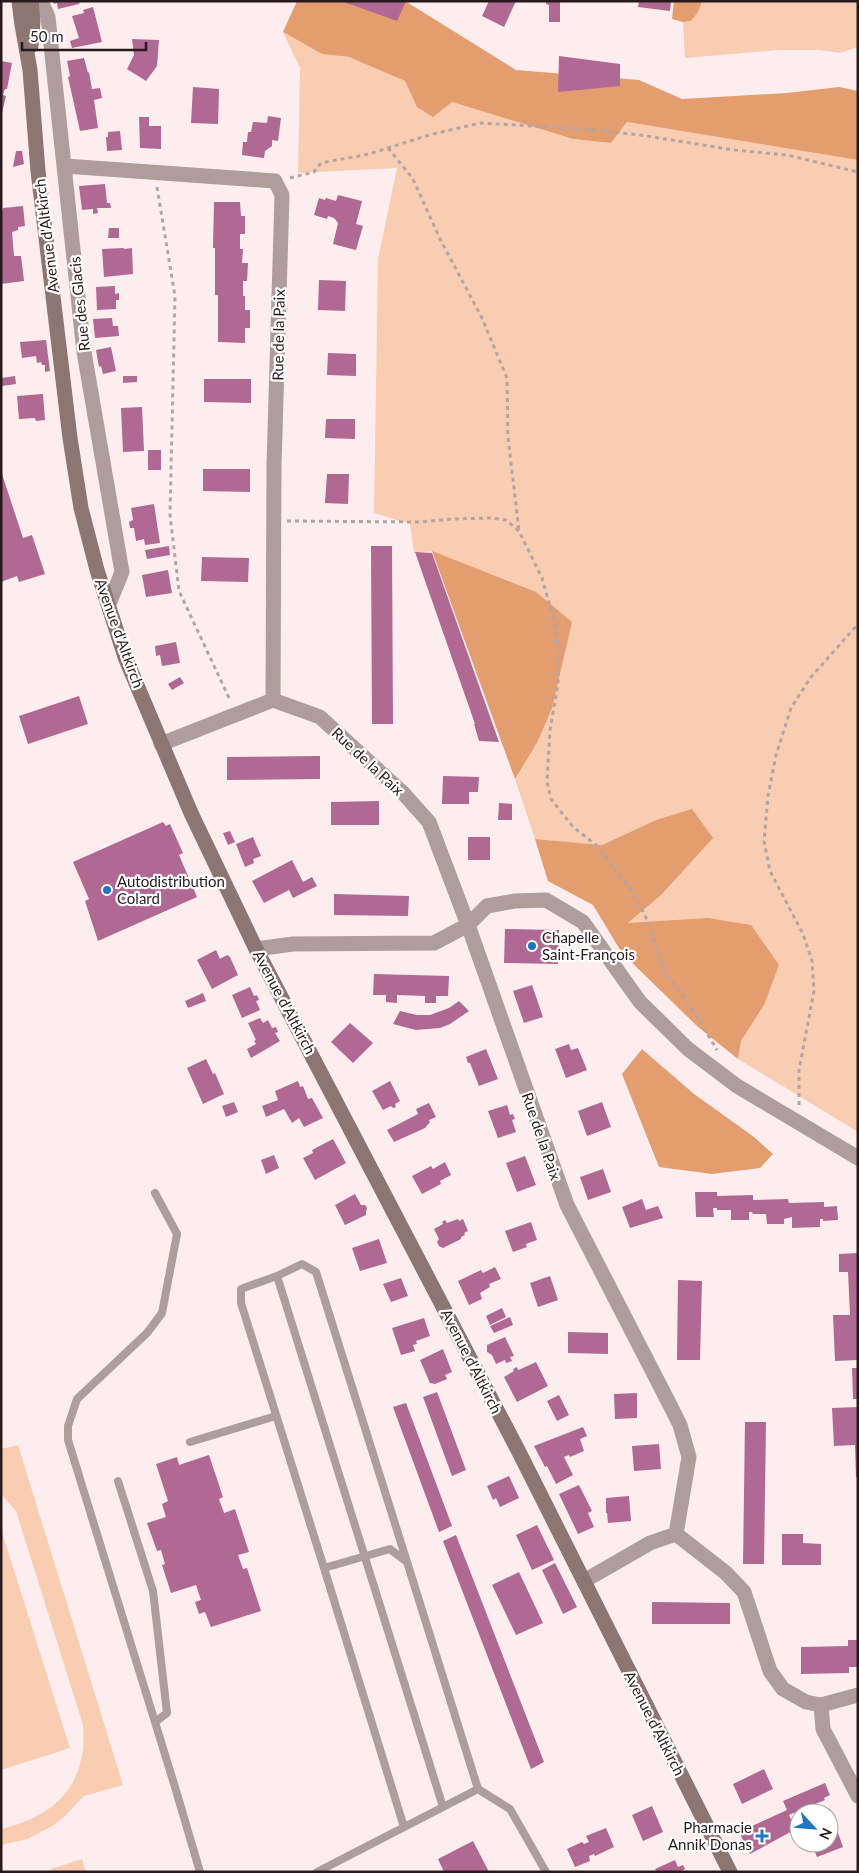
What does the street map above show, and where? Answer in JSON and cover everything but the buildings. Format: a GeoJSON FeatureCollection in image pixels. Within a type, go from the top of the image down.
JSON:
{"type":"FeatureCollection","features":[{"type":"Feature","properties":{"kind":"street","name":"Avenue d'Altkirch"},"geometry":{"type":"LineString","coordinates":[[19,1],[30,70],[38,170],[74,470],[81,508],[97,570],[125,657],[191,813],[256,949],[498,1411],[730,1872]]}},
{"type":"Feature","properties":{"kind":"street","name":"Avenue d'Altkirch"},"geometry":{"type":"LineString","coordinates":[[30,70],[33,22],[31,1]]}},
{"type":"Feature","properties":{"kind":"street","name":"Rue des Glacis"},"geometry":{"type":"LineString","coordinates":[[41,1],[48,17],[84,352],[122,572],[109,604]]}},
{"type":"Feature","properties":{"kind":"street"},"geometry":{"type":"LineString","coordinates":[[65,166],[275,181]]}},
{"type":"Feature","properties":{"kind":"street","name":"Rue de la Paix"},"geometry":{"type":"LineString","coordinates":[[275,181],[282,195],[274,466],[273,700],[320,717],[403,793],[429,822],[468,925],[567,1205],[680,1425],[689,1457],[676,1534]]}},
{"type":"Feature","properties":{"kind":"street"},"geometry":{"type":"LineString","coordinates":[[162,744],[273,700]]}},
{"type":"Feature","properties":{"kind":"street"},"geometry":{"type":"LineString","coordinates":[[256,949],[294,944],[434,942],[468,925],[487,906],[515,900],[546,900],[583,922],[640,1002],[688,1049],[737,1086],[858,1158]]}},
{"type":"Feature","properties":{"kind":"street"},"geometry":{"type":"LineString","coordinates":[[584,1581],[650,1543],[676,1534],[726,1573],[744,1592],[770,1671],[783,1689],[806,1702],[821,1705],[858,1695]]}},
{"type":"Feature","properties":{"kind":"street"},"geometry":{"type":"LineString","coordinates":[[821,1705],[823,1729],[858,1796]]}},
{"type":"Feature","properties":{"kind":"lane"},"geometry":{"type":"LineString","coordinates":[[155,1193],[176,1234],[162,1313],[147,1333],[77,1399],[68,1426],[68,1440],[200,1872]]}},
{"type":"Feature","properties":{"kind":"lane"},"geometry":{"type":"LineString","coordinates":[[404,1827],[241,1303],[241,1288],[277,1276],[302,1264],[316,1272],[478,1789],[510,1809],[546,1872]]}},
{"type":"Feature","properties":{"kind":"lane"},"geometry":{"type":"LineString","coordinates":[[277,1276],[443,1807]]}},
{"type":"Feature","properties":{"kind":"lane"},"geometry":{"type":"LineString","coordinates":[[190,1442],[276,1416]]}},
{"type":"Feature","properties":{"kind":"lane"},"geometry":{"type":"LineString","coordinates":[[118,1481],[153,1591],[168,1712],[155,1722]]}},
{"type":"Feature","properties":{"kind":"lane"},"geometry":{"type":"LineString","coordinates":[[324,1568],[390,1549],[407,1562]]}},
{"type":"Feature","properties":{"kind":"lane"},"geometry":{"type":"LineString","coordinates":[[317,1872],[478,1789]]}},
{"type":"Feature","properties":{"kind":"path"},"geometry":{"type":"LineString","coordinates":[[275,181],[314,172],[321,164],[369,154],[428,135],[480,123],[585,129],[640,135],[734,150],[787,155],[858,172]]}},
{"type":"Feature","properties":{"kind":"path"},"geometry":{"type":"LineString","coordinates":[[388,148],[413,179],[440,239],[482,318],[507,378],[508,436],[519,531],[542,578],[560,649],[558,684],[550,730],[547,782],[551,799],[573,827],[596,845],[630,886],[645,914],[664,970],[722,1056]]}},
{"type":"Feature","properties":{"kind":"path"},"geometry":{"type":"LineString","coordinates":[[155,173],[175,296],[170,515],[179,591],[237,714]]}},
{"type":"Feature","properties":{"kind":"path"},"geometry":{"type":"LineString","coordinates":[[285,521],[420,522],[490,518],[506,520],[519,531]]}},
{"type":"Feature","properties":{"kind":"path"},"geometry":{"type":"LineString","coordinates":[[791,1106],[799,1110],[797,1092],[798,1070],[814,991],[812,961],[803,934],[770,871],[764,841],[768,796],[776,754],[791,708],[811,677],[858,624]]}},
{"type":"Feature","properties":{"kind":"shaded area"},"geometry":{"type":"Polygon","coordinates":[[[297,1],[405,1],[516,70],[639,80],[682,99],[787,93],[839,87],[858,91],[858,160],[627,122],[611,143],[573,139],[452,102],[433,117],[417,107],[405,81],[349,57],[322,54],[283,32],[297,1]]]}},
{"type":"Feature","properties":{"kind":"shaded area"},"geometry":{"type":"Polygon","coordinates":[[[674,1],[702,1],[698,12],[691,21],[683,22],[672,19],[674,1]]]}},
{"type":"Feature","properties":{"kind":"shaded area"},"geometry":{"type":"Polygon","coordinates":[[[702,1],[858,1],[858,47],[840,53],[819,50],[778,50],[685,58],[683,22],[691,21],[702,1]]]}},
{"type":"Feature","properties":{"kind":"shaded area"},"geometry":{"type":"Polygon","coordinates":[[[283,32],[322,54],[349,57],[405,81],[417,107],[452,102],[573,139],[611,143],[627,122],[858,160],[858,1132],[738,1059],[741,1041],[764,1005],[662,922],[627,924],[661,895],[656,820],[602,845],[535,839],[515,779],[537,743],[432,551],[414,553],[410,524],[374,513],[378,259],[397,168],[298,173],[300,68],[283,32]]]}},
{"type":"Feature","properties":{"kind":"shaded area"},"geometry":{"type":"Polygon","coordinates":[[[432,551],[536,592],[572,622],[552,708],[537,743],[515,779],[432,551]]]}},
{"type":"Feature","properties":{"kind":"shaded area"},"geometry":{"type":"Polygon","coordinates":[[[692,809],[713,838],[661,895],[628,923],[708,918],[751,925],[779,965],[764,1005],[741,1041],[738,1059],[698,1027],[622,953],[593,905],[548,881],[535,839],[602,845],[656,820],[692,809]]]}},
{"type":"Feature","properties":{"kind":"shaded area"},"geometry":{"type":"Polygon","coordinates":[[[642,1049],[694,1094],[754,1137],[773,1154],[760,1168],[712,1174],[659,1167],[622,1074],[642,1049]]]}},
{"type":"Feature","properties":{"kind":"shaded area"},"geometry":{"type":"Polygon","coordinates":[[[18,1445],[123,1785],[84,1796],[54,1825],[28,1839],[1,1845],[1,1829],[38,1816],[64,1794],[74,1780],[80,1764],[83,1746],[83,1725],[16,1511],[1,1494],[1,1449],[18,1445]]]}},
{"type":"Feature","properties":{"kind":"shaded area"},"geometry":{"type":"Polygon","coordinates":[[[1,1529],[70,1748],[1,1770],[1,1529]]]}},
{"type":"Feature","properties":{"kind":"shaded area"},"geometry":{"type":"Polygon","coordinates":[[[82,1859],[86,1872],[52,1872],[51,1869],[82,1859]]]}},
{"type":"Feature","properties":{"kind":"place","name":"Autodistribution Colard"},"geometry":{"type":"Point","coordinates":[107,890]}},
{"type":"Feature","properties":{"kind":"place","name":"Chapelle Saint-François"},"geometry":{"type":"Point","coordinates":[532,946]}},
{"type":"Feature","properties":{"kind":"place","name":"Pharmacie Annik Donas"},"geometry":{"type":"Point","coordinates":[762,1836]}}]}
